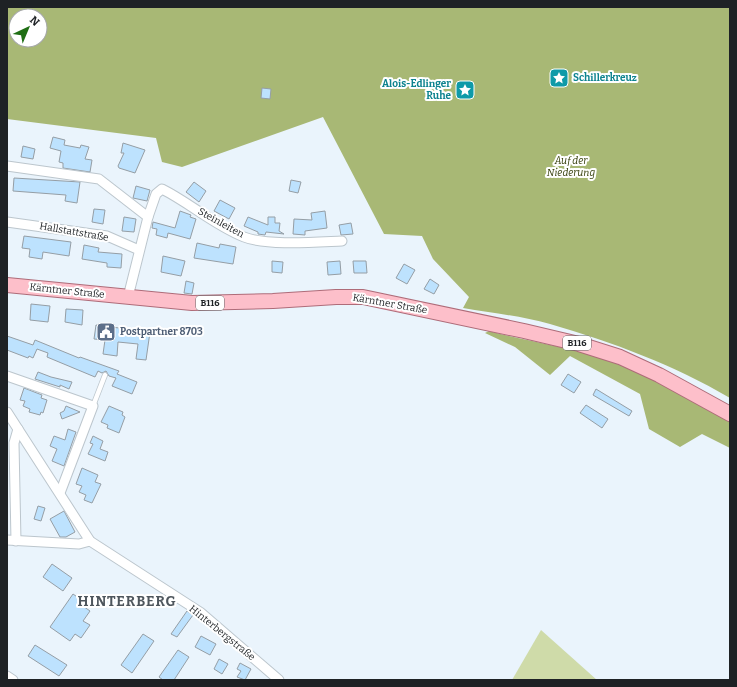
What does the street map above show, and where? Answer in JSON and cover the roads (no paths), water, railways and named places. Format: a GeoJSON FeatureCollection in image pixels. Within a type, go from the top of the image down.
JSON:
{"type":"FeatureCollection","features":[{"type":"Feature","properties":{"kind":"main road","name":"Kärntner Straße"},"geometry":{"type":"LineString","coordinates":[[7,285],[192,303],[226,303],[349,296],[403,305],[552,337],[620,357],[659,375],[730,414]]}},
{"type":"Feature","properties":{"kind":"street"},"geometry":{"type":"LineString","coordinates":[[7,166],[99,179],[148,217]]}},
{"type":"Feature","properties":{"kind":"street","name":"Steinleiten"},"geometry":{"type":"LineString","coordinates":[[128,297],[148,217],[156,194],[162,189],[221,226],[245,238],[264,242],[342,241]]}},
{"type":"Feature","properties":{"kind":"street","name":"Hallstattstraße"},"geometry":{"type":"LineString","coordinates":[[7,222],[106,236],[139,250]]}},
{"type":"Feature","properties":{"kind":"street"},"geometry":{"type":"LineString","coordinates":[[7,376],[93,406],[60,493]]}},
{"type":"Feature","properties":{"kind":"street","name":"Hinterbergstraße"},"geometry":{"type":"LineString","coordinates":[[7,412],[90,541],[200,612],[279,680]]}},
{"type":"Feature","properties":{"kind":"street"},"geometry":{"type":"LineString","coordinates":[[18,429],[14,443],[11,541],[79,544],[90,541]]}},
{"type":"Feature","properties":{"kind":"street"},"geometry":{"type":"LineString","coordinates":[[7,676],[13,680]]}},
{"type":"Feature","properties":{"kind":"lane"},"geometry":{"type":"LineString","coordinates":[[93,406],[105,375]]}},
{"type":"Feature","properties":{"kind":"place","name":"Schillerkreuz"},"geometry":{"type":"Point","coordinates":[559,78]}},
{"type":"Feature","properties":{"kind":"place","name":"Alois-Edlinger Ruhe"},"geometry":{"type":"Point","coordinates":[465,90]}},
{"type":"Feature","properties":{"kind":"place","name":"Postpartner 8703"},"geometry":{"type":"Point","coordinates":[106,332]}},
{"type":"Feature","properties":{"kind":"district","name":"HINTERBERG"},"geometry":{"type":"Point","coordinates":[127,601]}},
{"type":"Feature","properties":{"kind":"park label","name":"Auf der Niederung"},"geometry":{"type":"Point","coordinates":[571,166]}}]}
